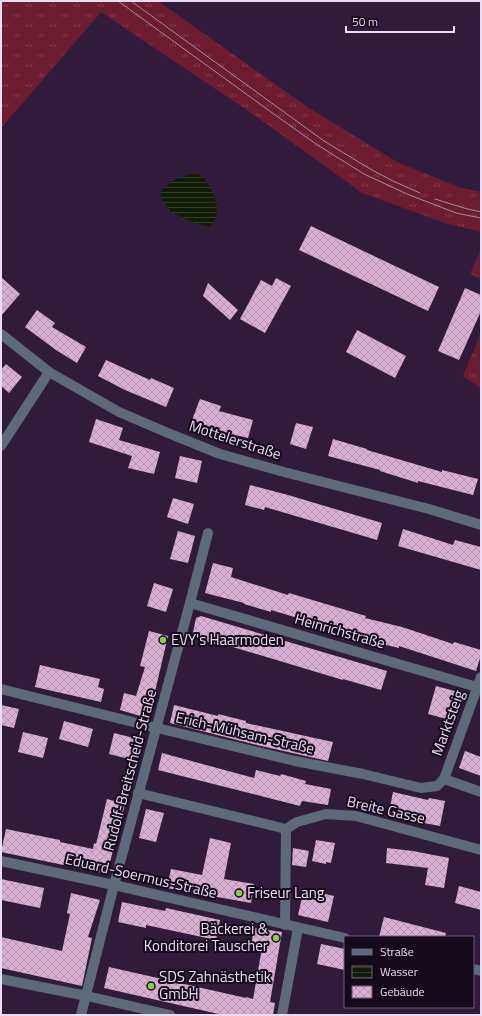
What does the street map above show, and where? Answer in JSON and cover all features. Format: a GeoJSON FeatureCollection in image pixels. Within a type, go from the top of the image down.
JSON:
{"type":"FeatureCollection","features":[{"type":"Feature","properties":{"kind":"street","name":"Mottelerstraße"},"geometry":{"type":"LineString","coordinates":[[1,334],[49,372],[119,412],[168,434],[220,454],[429,509],[481,525]]}},
{"type":"Feature","properties":{"kind":"street"},"geometry":{"type":"LineString","coordinates":[[1,446],[49,372]]}},
{"type":"Feature","properties":{"kind":"street","name":"Rudolf-Breitscheid-Straße"},"geometry":{"type":"LineString","coordinates":[[81,1015],[138,793],[157,728],[208,533]]}},
{"type":"Feature","properties":{"kind":"street","name":"Heinrichstraße"},"geometry":{"type":"LineString","coordinates":[[190,603],[479,688]]}},
{"type":"Feature","properties":{"kind":"street","name":"Marktsteig"},"geometry":{"type":"LineString","coordinates":[[444,779],[479,688],[481,677]]}},
{"type":"Feature","properties":{"kind":"street","name":"Erich-Mühsam-Straße"},"geometry":{"type":"LineString","coordinates":[[1,689],[295,761],[363,774],[421,788],[437,786],[444,779]]}},
{"type":"Feature","properties":{"kind":"street"},"geometry":{"type":"LineString","coordinates":[[444,779],[481,792]]}},
{"type":"Feature","properties":{"kind":"street"},"geometry":{"type":"LineString","coordinates":[[138,793],[286,829],[285,925]]}},
{"type":"Feature","properties":{"kind":"street","name":"Breite Gasse"},"geometry":{"type":"LineString","coordinates":[[286,829],[297,822],[326,814],[356,816],[481,850]]}},
{"type":"Feature","properties":{"kind":"street","name":"Eduard-Soermus-Straße"},"geometry":{"type":"LineString","coordinates":[[1,861],[114,885],[344,938]]}},
{"type":"Feature","properties":{"kind":"street"},"geometry":{"type":"LineString","coordinates":[[282,1015],[298,928]]}},
{"type":"Feature","properties":{"kind":"street"},"geometry":{"type":"LineString","coordinates":[[1,979],[87,996],[170,1015]]}},
{"type":"Feature","properties":{"kind":"green space"},"geometry":{"type":"Polygon","coordinates":[[[1,1],[158,1],[309,108],[397,162],[459,187],[481,192],[481,232],[445,223],[362,193],[257,117],[101,12],[1,128],[1,1]]]}},
{"type":"Feature","properties":{"kind":"green space"},"geometry":{"type":"Polygon","coordinates":[[[481,249],[481,279],[470,274],[481,249]]]}},
{"type":"Feature","properties":{"kind":"green space"},"geometry":{"type":"Polygon","coordinates":[[[481,333],[481,388],[463,376],[481,333]]]}},
{"type":"Feature","properties":{"kind":"water"},"geometry":{"type":"Polygon","coordinates":[[[191,174],[198,174],[202,176],[209,185],[215,197],[217,215],[210,227],[195,223],[171,212],[161,198],[161,191],[176,179],[191,174]]]}},
{"type":"Feature","properties":{"kind":"building"},"geometry":{"type":"Polygon","coordinates":[[[311,226],[439,287],[428,311],[299,250],[311,226]]]}},
{"type":"Feature","properties":{"kind":"building"},"geometry":{"type":"Polygon","coordinates":[[[1,277],[20,294],[1,316],[1,277]]]}},
{"type":"Feature","properties":{"kind":"building"},"geometry":{"type":"Polygon","coordinates":[[[276,278],[291,286],[265,333],[240,319],[261,280],[272,286],[276,278]]]}},
{"type":"Feature","properties":{"kind":"building"},"geometry":{"type":"Polygon","coordinates":[[[208,283],[238,310],[230,320],[203,296],[208,283]]]}},
{"type":"Feature","properties":{"kind":"building"},"geometry":{"type":"Polygon","coordinates":[[[465,288],[481,295],[481,311],[459,360],[438,351],[465,288]]]}},
{"type":"Feature","properties":{"kind":"building"},"geometry":{"type":"Polygon","coordinates":[[[37,310],[55,323],[52,327],[86,347],[77,363],[56,350],[25,327],[37,310]]]}},
{"type":"Feature","properties":{"kind":"building"},"geometry":{"type":"Polygon","coordinates":[[[357,330],[406,356],[395,378],[346,352],[357,330]]]}},
{"type":"Feature","properties":{"kind":"building"},"geometry":{"type":"Polygon","coordinates":[[[106,360],[150,380],[151,378],[174,388],[166,407],[125,390],[98,376],[106,360]]]}},
{"type":"Feature","properties":{"kind":"building"},"geometry":{"type":"Polygon","coordinates":[[[6,364],[22,377],[9,393],[1,386],[1,370],[6,364]]]}},
{"type":"Feature","properties":{"kind":"building"},"geometry":{"type":"Polygon","coordinates":[[[200,399],[221,406],[219,411],[253,420],[248,438],[227,433],[192,420],[200,399]]]}},
{"type":"Feature","properties":{"kind":"building"},"geometry":{"type":"Polygon","coordinates":[[[96,419],[123,428],[119,440],[160,452],[154,474],[128,468],[132,456],[89,442],[96,419]]]}},
{"type":"Feature","properties":{"kind":"building"},"geometry":{"type":"Polygon","coordinates":[[[296,423],[313,427],[306,449],[290,444],[296,423]]]}},
{"type":"Feature","properties":{"kind":"building"},"geometry":{"type":"Polygon","coordinates":[[[333,439],[442,472],[442,470],[478,479],[473,495],[418,481],[418,483],[380,470],[328,456],[333,439]]]}},
{"type":"Feature","properties":{"kind":"building"},"geometry":{"type":"Polygon","coordinates":[[[180,456],[202,461],[197,483],[175,478],[180,456]]]}},
{"type":"Feature","properties":{"kind":"building"},"geometry":{"type":"Polygon","coordinates":[[[250,485],[382,523],[377,540],[265,507],[264,510],[245,505],[250,485]]]}},
{"type":"Feature","properties":{"kind":"building"},"geometry":{"type":"Polygon","coordinates":[[[173,498],[194,504],[188,524],[167,517],[173,498]]]}},
{"type":"Feature","properties":{"kind":"building"},"geometry":{"type":"Polygon","coordinates":[[[403,529],[453,545],[455,540],[481,547],[481,570],[398,546],[403,529]]]}},
{"type":"Feature","properties":{"kind":"building"},"geometry":{"type":"Polygon","coordinates":[[[178,531],[195,536],[188,563],[170,559],[178,531]]]}},
{"type":"Feature","properties":{"kind":"building"},"geometry":{"type":"Polygon","coordinates":[[[213,563],[233,568],[231,577],[288,595],[289,593],[366,616],[365,618],[402,627],[453,644],[454,642],[481,650],[476,671],[399,646],[399,648],[370,641],[371,640],[271,610],[271,612],[205,593],[213,563]]]}},
{"type":"Feature","properties":{"kind":"building"},"geometry":{"type":"Polygon","coordinates":[[[154,583],[173,589],[166,612],[147,606],[154,583]]]}},
{"type":"Feature","properties":{"kind":"building"},"geometry":{"type":"Polygon","coordinates":[[[201,616],[387,671],[381,690],[223,644],[222,646],[192,637],[196,618],[201,616]]]}},
{"type":"Feature","properties":{"kind":"building"},"geometry":{"type":"Polygon","coordinates":[[[149,631],[168,636],[150,713],[144,717],[120,710],[124,693],[136,696],[145,667],[140,666],[149,631]]]}},
{"type":"Feature","properties":{"kind":"building"},"geometry":{"type":"Polygon","coordinates":[[[40,665],[100,679],[98,687],[104,689],[101,702],[35,687],[40,665]]]}},
{"type":"Feature","properties":{"kind":"building"},"geometry":{"type":"Polygon","coordinates":[[[436,686],[462,693],[454,721],[428,714],[436,686]]]}},
{"type":"Feature","properties":{"kind":"building"},"geometry":{"type":"Polygon","coordinates":[[[1,705],[19,709],[14,728],[1,725],[1,705]]]}},
{"type":"Feature","properties":{"kind":"building"},"geometry":{"type":"Polygon","coordinates":[[[174,705],[246,721],[246,723],[333,742],[328,761],[170,723],[174,705]]]}},
{"type":"Feature","properties":{"kind":"building"},"geometry":{"type":"Polygon","coordinates":[[[64,721],[93,729],[88,747],[59,739],[64,721]]]}},
{"type":"Feature","properties":{"kind":"building"},"geometry":{"type":"Polygon","coordinates":[[[23,732],[48,738],[43,758],[18,752],[23,732]]]}},
{"type":"Feature","properties":{"kind":"building"},"geometry":{"type":"Polygon","coordinates":[[[114,733],[142,740],[137,761],[109,754],[114,733]]]}},
{"type":"Feature","properties":{"kind":"building"},"geometry":{"type":"Polygon","coordinates":[[[465,751],[481,757],[481,776],[459,768],[465,751]]]}},
{"type":"Feature","properties":{"kind":"building"},"geometry":{"type":"Polygon","coordinates":[[[162,753],[254,778],[256,770],[280,776],[281,774],[306,781],[305,784],[331,789],[328,805],[302,801],[300,806],[158,770],[162,753]]]}},
{"type":"Feature","properties":{"kind":"building"},"geometry":{"type":"Polygon","coordinates":[[[393,792],[428,800],[429,798],[445,801],[440,826],[424,823],[425,815],[390,807],[393,792]]]}},
{"type":"Feature","properties":{"kind":"building"},"geometry":{"type":"Polygon","coordinates":[[[107,799],[125,804],[108,870],[102,873],[1,852],[6,829],[60,840],[60,842],[93,849],[94,843],[96,844],[107,799]]]}},
{"type":"Feature","properties":{"kind":"building"},"geometry":{"type":"Polygon","coordinates":[[[146,809],[164,813],[156,842],[139,838],[146,809]]]}},
{"type":"Feature","properties":{"kind":"building"},"geometry":{"type":"Polygon","coordinates":[[[210,838],[231,843],[224,879],[254,884],[251,903],[167,888],[171,869],[202,875],[210,838]]]}},
{"type":"Feature","properties":{"kind":"building"},"geometry":{"type":"Polygon","coordinates":[[[316,840],[335,843],[331,863],[326,862],[326,864],[312,861],[316,840]]]}},
{"type":"Feature","properties":{"kind":"building"},"geometry":{"type":"Polygon","coordinates":[[[293,848],[309,851],[306,867],[292,865],[293,848]]]}},
{"type":"Feature","properties":{"kind":"building"},"geometry":{"type":"Polygon","coordinates":[[[387,848],[449,858],[444,888],[425,885],[428,868],[386,863],[387,848]]]}},
{"type":"Feature","properties":{"kind":"building"},"geometry":{"type":"Polygon","coordinates":[[[1,879],[44,888],[40,908],[1,900],[1,879]]]}},
{"type":"Feature","properties":{"kind":"building"},"geometry":{"type":"Polygon","coordinates":[[[459,886],[481,892],[481,910],[455,903],[459,886]]]}},
{"type":"Feature","properties":{"kind":"building"},"geometry":{"type":"Polygon","coordinates":[[[304,889],[334,896],[328,922],[298,915],[304,889]]]}},
{"type":"Feature","properties":{"kind":"building"},"geometry":{"type":"Polygon","coordinates":[[[71,893],[100,900],[88,937],[92,938],[82,986],[1,968],[1,937],[62,951],[70,914],[67,913],[71,893]]]}},
{"type":"Feature","properties":{"kind":"building"},"geometry":{"type":"Polygon","coordinates":[[[122,902],[165,911],[166,908],[220,920],[216,940],[146,925],[146,928],[118,922],[122,902]]]}},
{"type":"Feature","properties":{"kind":"building"},"geometry":{"type":"Polygon","coordinates":[[[384,917],[446,933],[445,936],[379,936],[384,917]]]}},
{"type":"Feature","properties":{"kind":"building"},"geometry":{"type":"Polygon","coordinates":[[[254,928],[282,932],[270,1002],[275,1003],[273,1015],[223,1015],[104,988],[109,967],[253,999],[262,948],[251,946],[254,928]]]}},
{"type":"Feature","properties":{"kind":"building"},"geometry":{"type":"Polygon","coordinates":[[[321,944],[344,949],[344,970],[317,964],[321,944]]]}},
{"type":"Feature","properties":{"kind":"tram line"},"geometry":{"type":"LineString","coordinates":[[118,1],[316,144],[364,174],[407,194],[456,213],[481,218]]}},
{"type":"Feature","properties":{"kind":"tram line"},"geometry":{"type":"LineString","coordinates":[[131,1],[324,141],[372,170],[420,193]]}},
{"type":"Feature","properties":{"kind":"tram line"},"geometry":{"type":"LineString","coordinates":[[435,199],[481,212]]}},
{"type":"Feature","properties":{"kind":"place","name":"EVY's Haarmoden"},"geometry":{"type":"Point","coordinates":[163,640]}},
{"type":"Feature","properties":{"kind":"place","name":"Friseur Lang"},"geometry":{"type":"Point","coordinates":[239,893]}},
{"type":"Feature","properties":{"kind":"place","name":"Bäckerei & Konditorei Tauscher"},"geometry":{"type":"Point","coordinates":[276,938]}},
{"type":"Feature","properties":{"kind":"place","name":"SDS Zahnästhetik GmbH"},"geometry":{"type":"Point","coordinates":[151,986]}}]}
